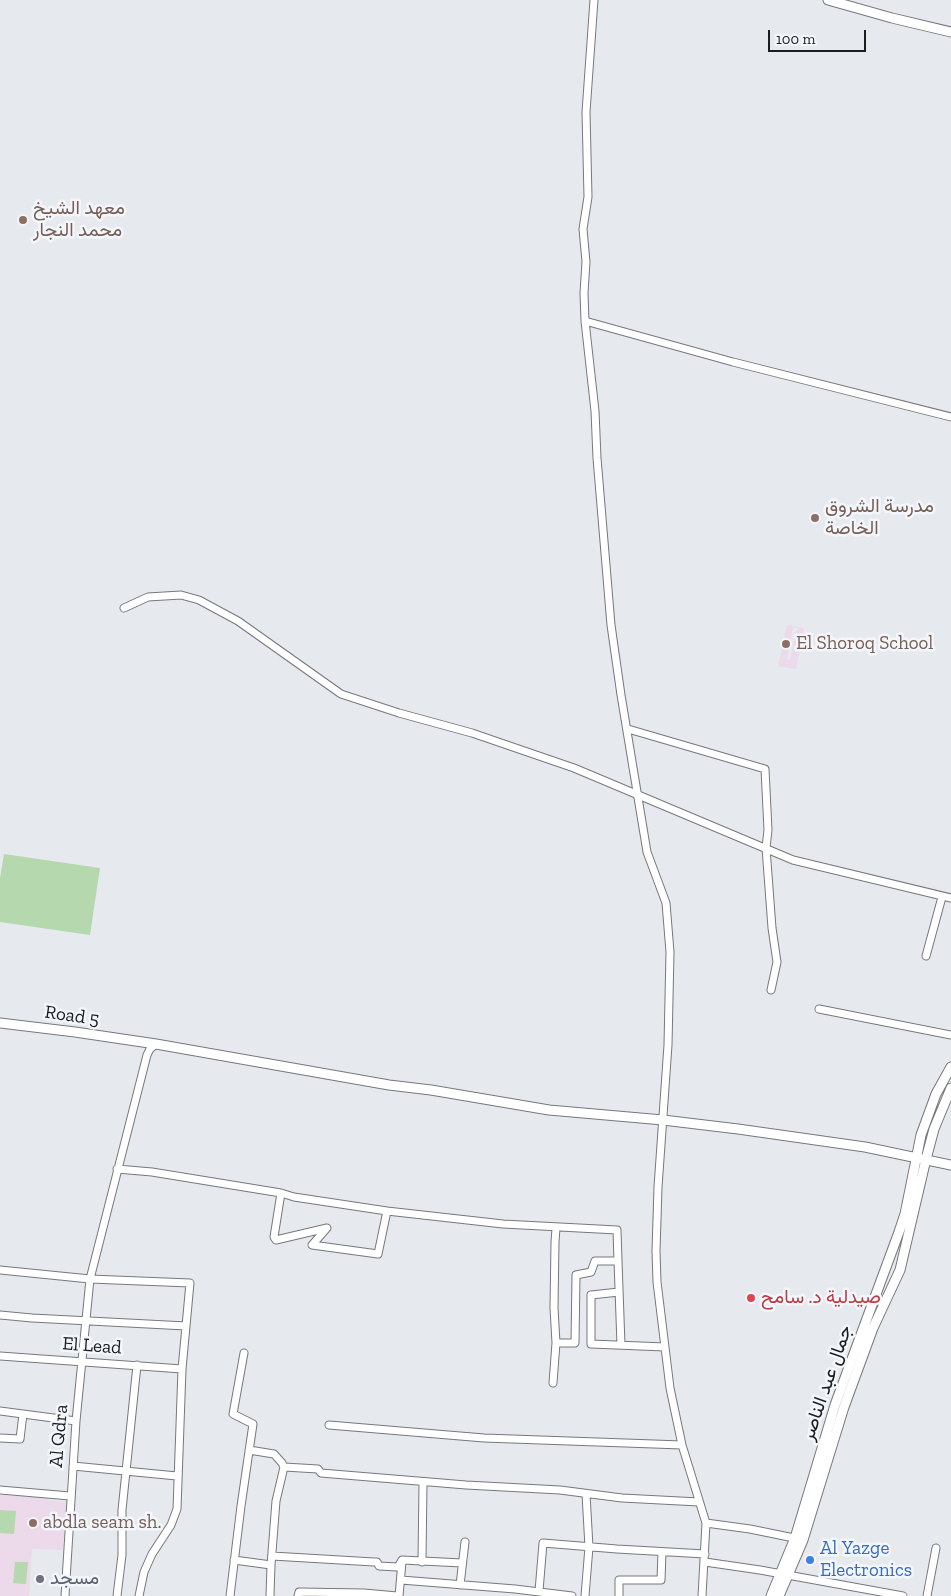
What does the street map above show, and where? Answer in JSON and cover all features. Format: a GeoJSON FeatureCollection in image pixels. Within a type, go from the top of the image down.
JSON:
{"type":"FeatureCollection","features":[{"type":"Feature","properties":{"kind":"main road"},"geometry":{"type":"LineString","coordinates":[[828,0],[951,32]]}},
{"type":"Feature","properties":{"kind":"main road","name":"Road 5"},"geometry":{"type":"LineString","coordinates":[[0,1023],[156,1044],[389,1085],[431,1090],[549,1110],[663,1120],[809,1139],[916,1157],[951,1165]]}},
{"type":"Feature","properties":{"kind":"main road","name":"جمال عبد الناصر"},"geometry":{"type":"LineString","coordinates":[[799,1539],[835,1405],[905,1214],[916,1157],[929,1112],[951,1066]]}},
{"type":"Feature","properties":{"kind":"main road","name":"جمال عبد الناصر"},"geometry":{"type":"LineString","coordinates":[[780,1596],[785,1575],[873,1328],[900,1270],[934,1130],[951,1088]]}},
{"type":"Feature","properties":{"kind":"main road","name":"جمال عبد الناصر"},"geometry":{"type":"LineString","coordinates":[[771,1596],[785,1575]]}},
{"type":"Feature","properties":{"kind":"street"},"geometry":{"type":"LineString","coordinates":[[594,0],[586,112],[588,197],[583,229],[586,262],[585,321],[595,411],[597,460],[611,625],[647,852],[666,903],[670,952],[656,1251],[657,1282],[670,1388],[682,1446],[687,1456],[698,1502],[706,1523],[706,1554],[702,1596]]}},
{"type":"Feature","properties":{"kind":"street"},"geometry":{"type":"LineString","coordinates":[[585,321],[733,362],[951,417]]}},
{"type":"Feature","properties":{"kind":"street"},"geometry":{"type":"LineString","coordinates":[[124,608],[148,597],[181,595],[199,600],[238,621],[341,694],[399,713],[472,733],[574,768],[793,860],[951,898]]}},
{"type":"Feature","properties":{"kind":"street"},"geometry":{"type":"LineString","coordinates":[[628,729],[765,769],[768,830],[766,848],[772,928],[777,962],[771,990]]}},
{"type":"Feature","properties":{"kind":"street"},"geometry":{"type":"LineString","coordinates":[[926,956],[942,897]]}},
{"type":"Feature","properties":{"kind":"street"},"geometry":{"type":"LineString","coordinates":[[818,1009],[951,1035]]}},
{"type":"Feature","properties":{"kind":"street","name":"Al Qdra"},"geometry":{"type":"LineString","coordinates":[[65,1596],[70,1496],[90,1279],[147,1054],[156,1044]]}},
{"type":"Feature","properties":{"kind":"street"},"geometry":{"type":"LineString","coordinates":[[117,1169],[152,1172],[387,1211],[488,1223],[617,1230],[622,1345]]}},
{"type":"Feature","properties":{"kind":"street"},"geometry":{"type":"LineString","coordinates":[[281,1193],[274,1237],[276,1240],[327,1228],[312,1245],[378,1254],[387,1211]]}},
{"type":"Feature","properties":{"kind":"street"},"geometry":{"type":"LineString","coordinates":[[553,1383],[556,1343],[554,1308],[556,1228]]}},
{"type":"Feature","properties":{"kind":"street"},"geometry":{"type":"LineString","coordinates":[[556,1343],[576,1343],[576,1275],[591,1272],[595,1261],[618,1261]]}},
{"type":"Feature","properties":{"kind":"street"},"geometry":{"type":"LineString","coordinates":[[0,1270],[90,1279],[190,1283],[182,1369],[177,1509],[171,1525],[152,1554],[144,1572],[139,1596]]}},
{"type":"Feature","properties":{"kind":"street"},"geometry":{"type":"LineString","coordinates":[[619,1292],[591,1295],[591,1344],[664,1347]]}},
{"type":"Feature","properties":{"kind":"street"},"geometry":{"type":"LineString","coordinates":[[0,1315],[186,1326]]}},
{"type":"Feature","properties":{"kind":"street"},"geometry":{"type":"LineString","coordinates":[[230,1596],[253,1424],[233,1414],[244,1353]]}},
{"type":"Feature","properties":{"kind":"street","name":"El Lead"},"geometry":{"type":"LineString","coordinates":[[0,1356],[182,1369]]}},
{"type":"Feature","properties":{"kind":"street"},"geometry":{"type":"LineString","coordinates":[[117,1596],[120,1578],[125,1472],[137,1365]]}},
{"type":"Feature","properties":{"kind":"street"},"geometry":{"type":"LineString","coordinates":[[0,1411],[76,1421]]}},
{"type":"Feature","properties":{"kind":"street"},"geometry":{"type":"LineString","coordinates":[[0,1438],[20,1439],[23,1414]]}},
{"type":"Feature","properties":{"kind":"street"},"geometry":{"type":"LineString","coordinates":[[329,1425],[484,1438],[682,1446]]}},
{"type":"Feature","properties":{"kind":"street"},"geometry":{"type":"LineString","coordinates":[[249,1450],[274,1454],[284,1468],[276,1501],[270,1565],[270,1596]]}},
{"type":"Feature","properties":{"kind":"street"},"geometry":{"type":"LineString","coordinates":[[73,1466],[177,1476]]}},
{"type":"Feature","properties":{"kind":"street"},"geometry":{"type":"LineString","coordinates":[[284,1468],[318,1469],[321,1473],[423,1482],[560,1490],[622,1498],[698,1502]]}},
{"type":"Feature","properties":{"kind":"street"},"geometry":{"type":"LineString","coordinates":[[422,1562],[423,1482]]}},
{"type":"Feature","properties":{"kind":"street"},"geometry":{"type":"LineString","coordinates":[[0,1490],[70,1496]]}},
{"type":"Feature","properties":{"kind":"street"},"geometry":{"type":"LineString","coordinates":[[585,1596],[589,1547],[586,1494]]}},
{"type":"Feature","properties":{"kind":"street"},"geometry":{"type":"LineString","coordinates":[[706,1523],[750,1529],[799,1539]]}},
{"type":"Feature","properties":{"kind":"street"},"geometry":{"type":"LineString","coordinates":[[460,1585],[465,1542]]}},
{"type":"Feature","properties":{"kind":"street"},"geometry":{"type":"LineString","coordinates":[[539,1591],[543,1543],[706,1554]]}},
{"type":"Feature","properties":{"kind":"street"},"geometry":{"type":"LineString","coordinates":[[927,1596],[936,1548]]}},
{"type":"Feature","properties":{"kind":"street"},"geometry":{"type":"LineString","coordinates":[[619,1596],[619,1580],[661,1580],[662,1552]]}},
{"type":"Feature","properties":{"kind":"street"},"geometry":{"type":"LineString","coordinates":[[272,1556],[378,1562],[379,1566],[398,1567],[402,1560]]}},
{"type":"Feature","properties":{"kind":"street"},"geometry":{"type":"LineString","coordinates":[[234,1560],[270,1565]]}},
{"type":"Feature","properties":{"kind":"street"},"geometry":{"type":"LineString","coordinates":[[402,1560],[462,1563]]}},
{"type":"Feature","properties":{"kind":"street"},"geometry":{"type":"LineString","coordinates":[[298,1596],[298,1592],[364,1593],[398,1596],[402,1560]]}},
{"type":"Feature","properties":{"kind":"street"},"geometry":{"type":"LineString","coordinates":[[705,1562],[901,1596]]}},
{"type":"Feature","properties":{"kind":"street"},"geometry":{"type":"LineString","coordinates":[[401,1580],[539,1591],[572,1596]]}},
{"type":"Feature","properties":{"kind":"shaded area","name":"El Shoroq School"},"geometry":{"type":"Polygon","coordinates":[[[787,625],[804,628],[796,669],[778,666],[787,625]],[[793,627],[787,659],[790,660],[797,628],[793,627]]]}},
{"type":"Feature","properties":{"kind":"shaded area","name":"abdla seam sh."},"geometry":{"type":"Polygon","coordinates":[[[0,1495],[47,1498],[49,1500],[67,1502],[63,1550],[32,1549],[29,1596],[0,1596],[0,1495]]]}},
{"type":"Feature","properties":{"kind":"green space"},"geometry":{"type":"Polygon","coordinates":[[[4,854],[100,868],[90,935],[0,922],[0,878],[4,854]]]}},
{"type":"Feature","properties":{"kind":"green space"},"geometry":{"type":"Polygon","coordinates":[[[0,1510],[16,1511],[14,1534],[0,1533],[0,1510]]]}},
{"type":"Feature","properties":{"kind":"green space"},"geometry":{"type":"Polygon","coordinates":[[[15,1562],[28,1562],[26,1584],[13,1583],[15,1562]]]}},
{"type":"Feature","properties":{"kind":"place","name":"معهد الشيخ محمد النجار"},"geometry":{"type":"Point","coordinates":[23,220]}},
{"type":"Feature","properties":{"kind":"place","name":"مدرسة الشروق الخاصة"},"geometry":{"type":"Point","coordinates":[815,518]}},
{"type":"Feature","properties":{"kind":"place","name":"El Shoroq School"},"geometry":{"type":"Point","coordinates":[786,644]}},
{"type":"Feature","properties":{"kind":"place","name":"صيدلية د. سامح"},"geometry":{"type":"Point","coordinates":[751,1298]}},
{"type":"Feature","properties":{"kind":"place","name":"abdla seam sh."},"geometry":{"type":"Point","coordinates":[33,1523]}},
{"type":"Feature","properties":{"kind":"place","name":"Al Yazge Electronics"},"geometry":{"type":"Point","coordinates":[810,1560]}},
{"type":"Feature","properties":{"kind":"place","name":"مسجد"},"geometry":{"type":"Point","coordinates":[40,1579]}}]}
